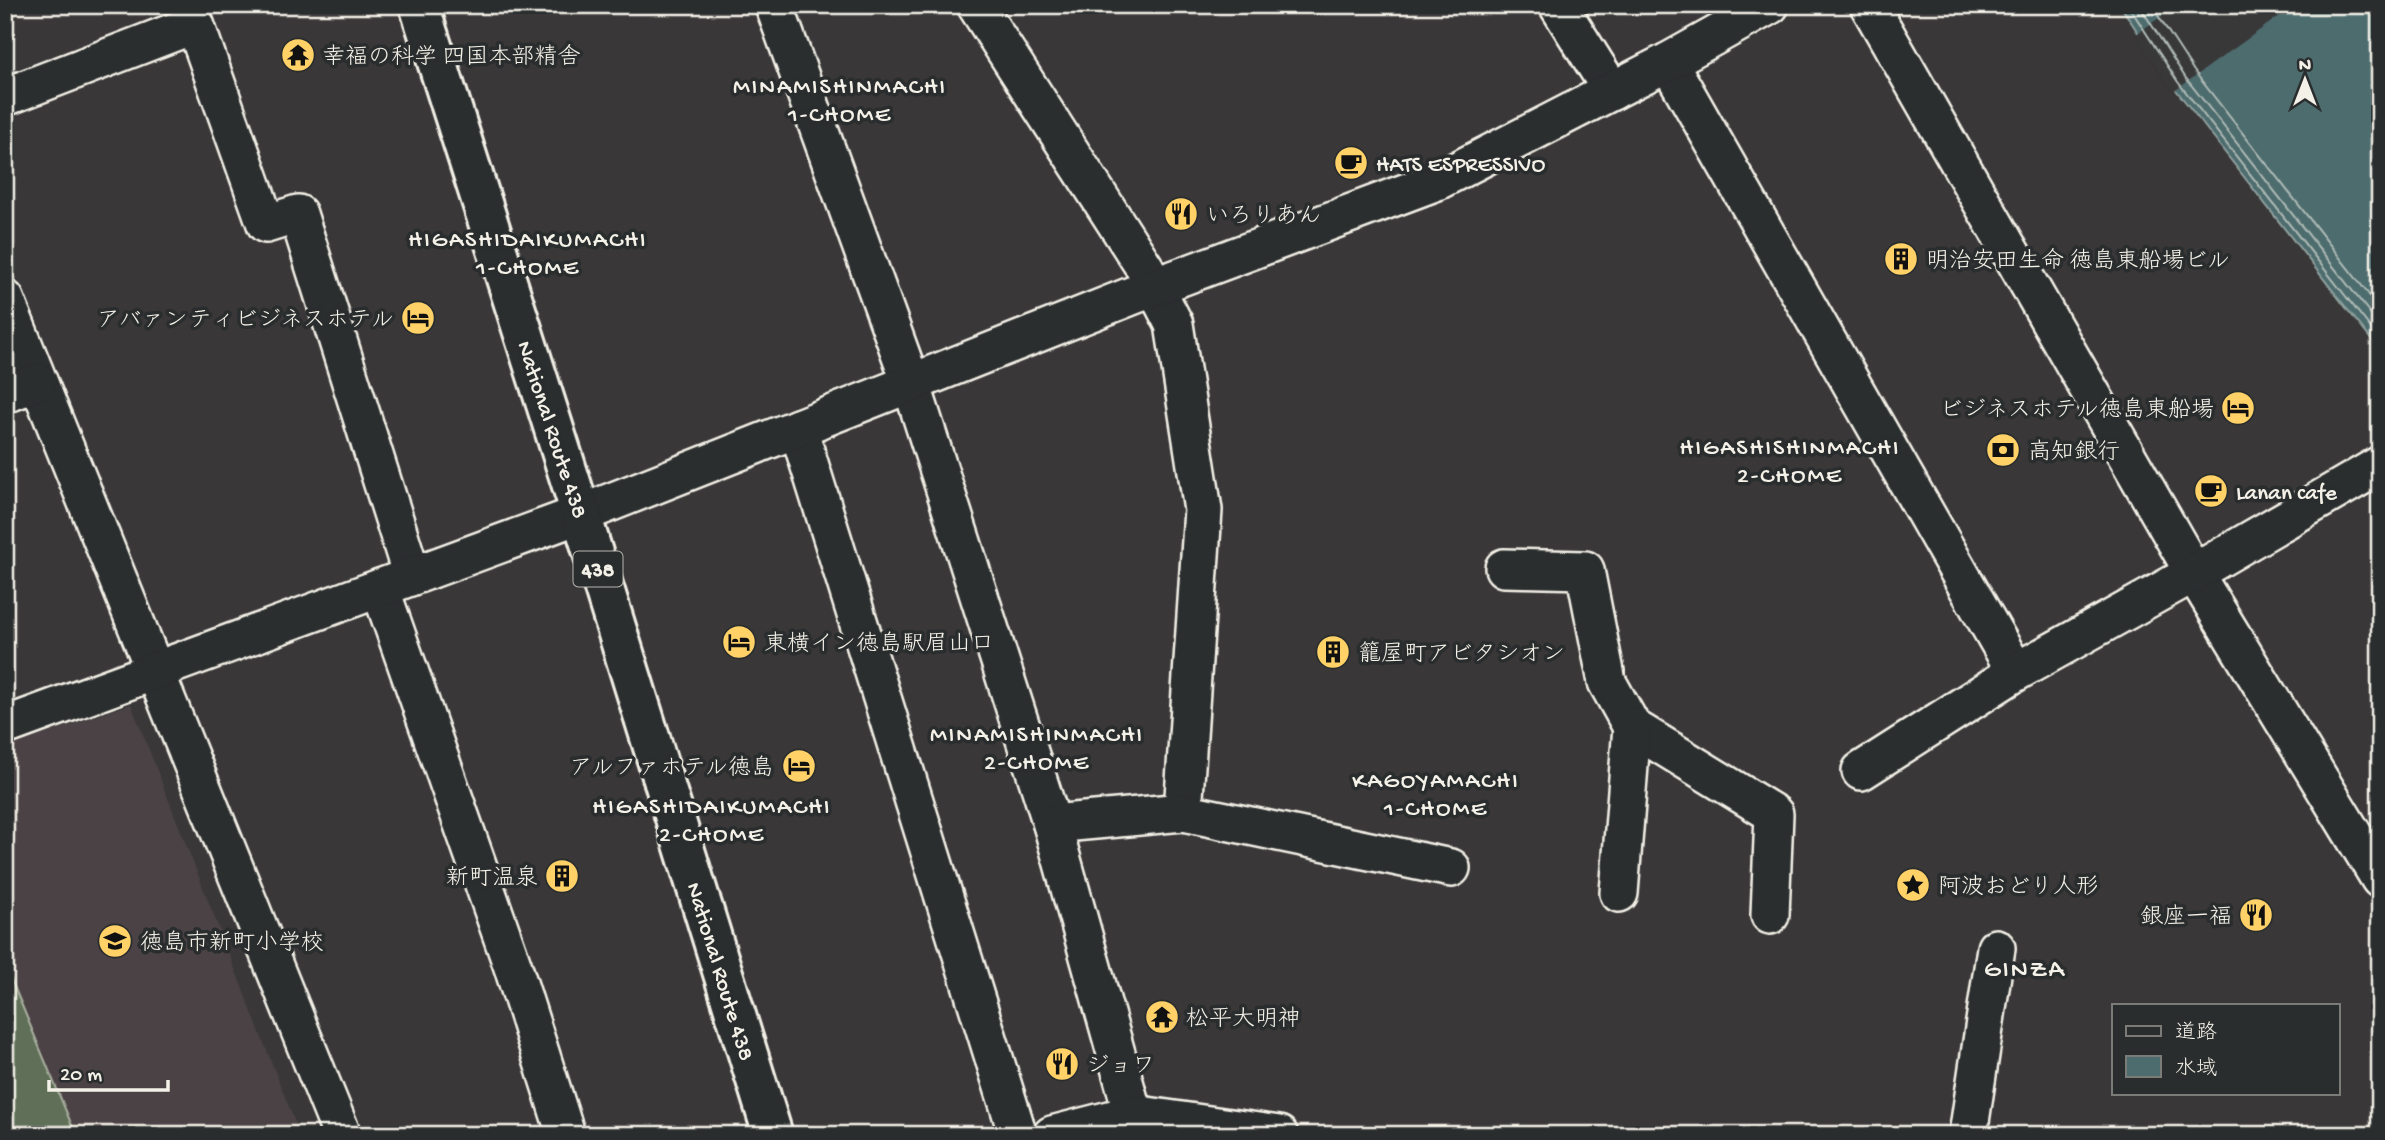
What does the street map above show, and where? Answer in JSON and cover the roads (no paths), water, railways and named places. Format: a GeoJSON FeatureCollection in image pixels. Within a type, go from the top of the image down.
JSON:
{"type":"FeatureCollection","features":[{"type":"Feature","properties":{"kind":"highway","name":"National Route 438"},"geometry":{"type":"LineString","coordinates":[[419,5],[581,514],[773,1135]]}},
{"type":"Feature","properties":{"kind":"street"},"geometry":{"type":"LineString","coordinates":[[774,5],[911,383],[1052,824],[1133,1125]]}},
{"type":"Feature","properties":{"kind":"street"},"geometry":{"type":"LineString","coordinates":[[976,5],[1145,268],[1174,324],[1203,510],[1183,812]]}},
{"type":"Feature","properties":{"kind":"street"},"geometry":{"type":"LineString","coordinates":[[1558,5],[1612,91]]}},
{"type":"Feature","properties":{"kind":"street"},"geometry":{"type":"LineString","coordinates":[[5,726],[581,514],[1154,287],[1437,181],[1668,62],[1770,5]]}},
{"type":"Feature","properties":{"kind":"street"},"geometry":{"type":"LineString","coordinates":[[1869,5],[2194,573],[2380,878]]}},
{"type":"Feature","properties":{"kind":"street"},"geometry":{"type":"LineString","coordinates":[[5,97],[195,24],[266,224],[298,214],[396,582],[566,1135]]}},
{"type":"Feature","properties":{"kind":"street"},"geometry":{"type":"LineString","coordinates":[[1668,62],[2016,672]]}},
{"type":"Feature","properties":{"kind":"street"},"geometry":{"type":"LineString","coordinates":[[5,299],[21,388],[154,671],[342,1135]]}},
{"type":"Feature","properties":{"kind":"street"},"geometry":{"type":"LineString","coordinates":[[798,428],[1018,1135]]}},
{"type":"Feature","properties":{"kind":"street"},"geometry":{"type":"LineString","coordinates":[[1861,771],[2016,672],[2194,573],[2380,464]]}},
{"type":"Feature","properties":{"kind":"street"},"geometry":{"type":"LineString","coordinates":[[1504,568],[1585,570],[1607,682],[1632,727],[1774,814],[1770,915]]}},
{"type":"Feature","properties":{"kind":"street"},"geometry":{"type":"LineString","coordinates":[[1619,893],[1632,727]]}},
{"type":"Feature","properties":{"kind":"street"},"geometry":{"type":"LineString","coordinates":[[1052,824],[1183,812],[1451,868]]}},
{"type":"Feature","properties":{"kind":"street"},"geometry":{"type":"LineString","coordinates":[[1968,1135],[1996,948]]}},
{"type":"Feature","properties":{"kind":"street"},"geometry":{"type":"LineString","coordinates":[[1052,1135],[1133,1125],[1279,1135]]}},
{"type":"Feature","properties":{"kind":"water"},"geometry":{"type":"Polygon","coordinates":[[[2120,5],[2380,5],[2380,351],[2173,86],[2120,5]]]}},
{"type":"Feature","properties":{"kind":"place","name":"幸福の科学 四国本部精舎"},"geometry":{"type":"Point","coordinates":[298,55]}},
{"type":"Feature","properties":{"kind":"place","name":"HATS ESPRESSIVO"},"geometry":{"type":"Point","coordinates":[1351,163]}},
{"type":"Feature","properties":{"kind":"place","name":"いろりあん"},"geometry":{"type":"Point","coordinates":[1181,214]}},
{"type":"Feature","properties":{"kind":"place","name":"明治安田生命 徳島東船場ビル"},"geometry":{"type":"Point","coordinates":[1901,259]}},
{"type":"Feature","properties":{"kind":"place","name":"アバァンティビジネスホテル"},"geometry":{"type":"Point","coordinates":[418,318]}},
{"type":"Feature","properties":{"kind":"place","name":"ビジネスホテル徳島東船場"},"geometry":{"type":"Point","coordinates":[2238,408]}},
{"type":"Feature","properties":{"kind":"place","name":"高知銀行"},"geometry":{"type":"Point","coordinates":[2003,450]}},
{"type":"Feature","properties":{"kind":"place","name":"Lanan cafe"},"geometry":{"type":"Point","coordinates":[2211,491]}},
{"type":"Feature","properties":{"kind":"place","name":"東横イン徳島駅眉山口"},"geometry":{"type":"Point","coordinates":[739,642]}},
{"type":"Feature","properties":{"kind":"place","name":"籠屋町アビタシオン"},"geometry":{"type":"Point","coordinates":[1333,652]}},
{"type":"Feature","properties":{"kind":"place","name":"アルファホテル徳島"},"geometry":{"type":"Point","coordinates":[799,766]}},
{"type":"Feature","properties":{"kind":"place","name":"新町温泉"},"geometry":{"type":"Point","coordinates":[562,876]}},
{"type":"Feature","properties":{"kind":"place","name":"阿波おどり人形"},"geometry":{"type":"Point","coordinates":[1913,885]}},
{"type":"Feature","properties":{"kind":"place","name":"銀座一福"},"geometry":{"type":"Point","coordinates":[2256,915]}},
{"type":"Feature","properties":{"kind":"place","name":"徳島市新町小学校"},"geometry":{"type":"Point","coordinates":[115,941]}},
{"type":"Feature","properties":{"kind":"place","name":"松平大明神"},"geometry":{"type":"Point","coordinates":[1162,1017]}},
{"type":"Feature","properties":{"kind":"place","name":"ジョワ"},"geometry":{"type":"Point","coordinates":[1062,1064]}},
{"type":"Feature","properties":{"kind":"district","name":"MINAMISHINMACHI 1-CHOME"},"geometry":{"type":"Point","coordinates":[840,99]}},
{"type":"Feature","properties":{"kind":"district","name":"HIGASHIDAIKUMACHI 1-CHOME"},"geometry":{"type":"Point","coordinates":[528,252]}},
{"type":"Feature","properties":{"kind":"district","name":"HIGASHISHINMACHI 2-CHOME"},"geometry":{"type":"Point","coordinates":[1790,460]}},
{"type":"Feature","properties":{"kind":"district","name":"MINAMISHINMACHI 2-CHOME"},"geometry":{"type":"Point","coordinates":[1037,747]}},
{"type":"Feature","properties":{"kind":"district","name":"KAGOYAMACHI 1-CHOME"},"geometry":{"type":"Point","coordinates":[1436,793]}},
{"type":"Feature","properties":{"kind":"district","name":"HIGASHIDAIKUMACHI 2-CHOME"},"geometry":{"type":"Point","coordinates":[712,819]}},
{"type":"Feature","properties":{"kind":"district","name":"GINZA"},"geometry":{"type":"Point","coordinates":[2025,967]}}]}
